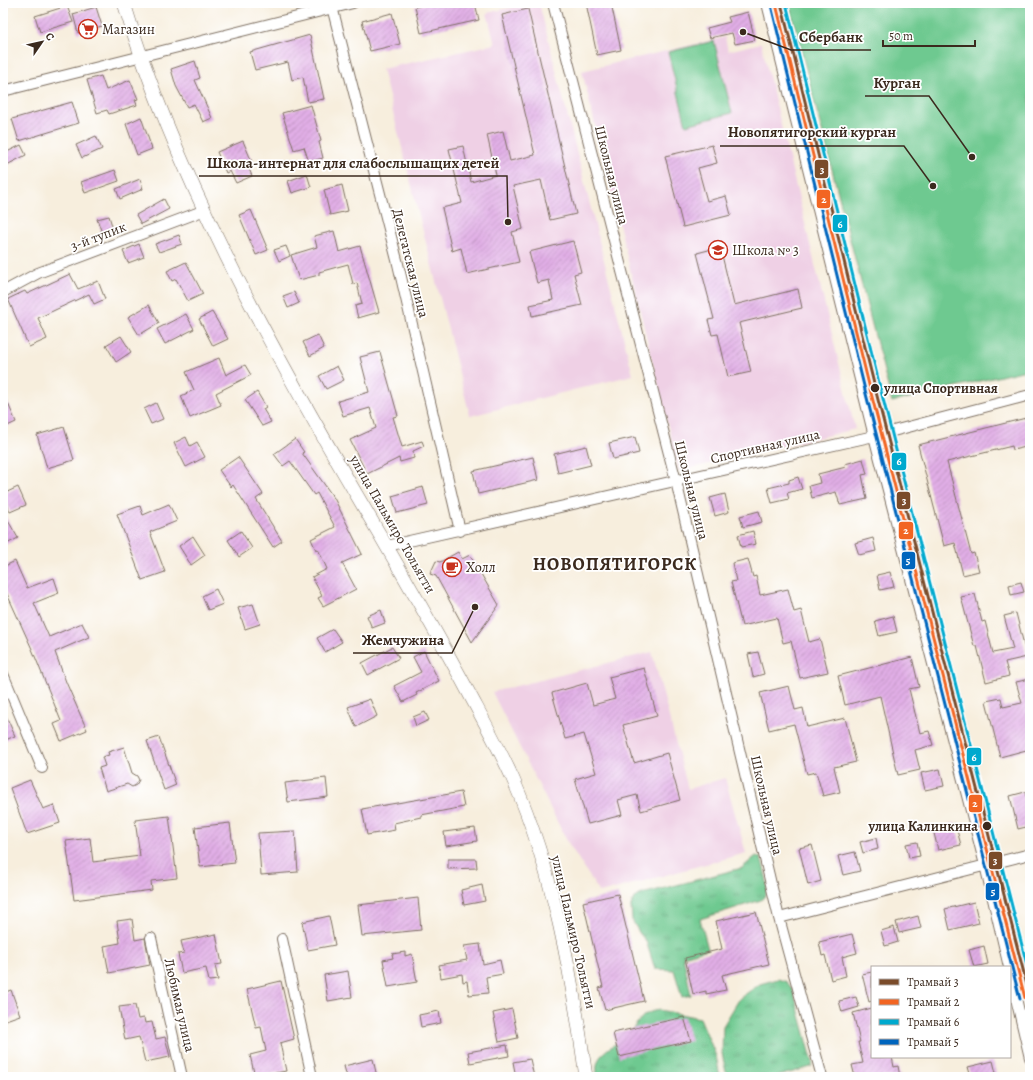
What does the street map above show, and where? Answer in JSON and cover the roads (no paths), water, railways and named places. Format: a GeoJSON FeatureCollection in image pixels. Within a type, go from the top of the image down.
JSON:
{"type":"FeatureCollection","features":[{"type":"Feature","properties":{"kind":"street","name":"улица Пальмиро Тольятти"},"geometry":{"type":"LineString","coordinates":[[124,3],[140,57],[205,210],[279,355],[423,609],[494,741],[513,780],[544,863],[555,906],[571,985],[586,1077]]}},
{"type":"Feature","properties":{"kind":"street"},"geometry":{"type":"LineString","coordinates":[[3,91],[140,57],[331,6],[353,3]]}},
{"type":"Feature","properties":{"kind":"street","name":"Школьная улица"},"geometry":{"type":"LineString","coordinates":[[553,3],[676,481],[779,918],[822,1077]]}},
{"type":"Feature","properties":{"kind":"street"},"geometry":{"type":"LineString","coordinates":[[767,3],[874,436],[985,865],[1009,966]]}},
{"type":"Feature","properties":{"kind":"street","name":"Делегатская улица"},"geometry":{"type":"LineString","coordinates":[[331,6],[398,264],[460,531]]}},
{"type":"Feature","properties":{"kind":"street","name":"3-й тупик"},"geometry":{"type":"LineString","coordinates":[[3,292],[38,273],[205,210]]}},
{"type":"Feature","properties":{"kind":"street","name":"Спортивная улица"},"geometry":{"type":"LineString","coordinates":[[387,546],[460,531],[874,436],[1030,395]]}},
{"type":"Feature","properties":{"kind":"street"},"geometry":{"type":"LineString","coordinates":[[3,674],[42,768]]}},
{"type":"Feature","properties":{"kind":"street"},"geometry":{"type":"LineString","coordinates":[[779,918],[1030,854]]}},
{"type":"Feature","properties":{"kind":"street","name":"Любимая улица"},"geometry":{"type":"LineString","coordinates":[[151,938],[182,1077]]}},
{"type":"Feature","properties":{"kind":"street"},"geometry":{"type":"LineString","coordinates":[[282,939],[312,1077]]}},
{"type":"Feature","properties":{"kind":"street"},"geometry":{"type":"LineString","coordinates":[[1011,977],[1030,1058]]}},
{"type":"Feature","properties":{"kind":"tram line","name":"3"},"geometry":{"type":"LineString","coordinates":[[781,3],[875,388],[1030,997]]}},
{"type":"Feature","properties":{"kind":"tram line","name":"6"},"geometry":{"type":"LineString","coordinates":[[786,3],[880,387],[1030,977]]}},
{"type":"Feature","properties":{"kind":"tram line","name":"2"},"geometry":{"type":"LineString","coordinates":[[776,4],[870,389],[1025,998]]}},
{"type":"Feature","properties":{"kind":"tram line","name":"5"},"geometry":{"type":"LineString","coordinates":[[771,5],[865,390],[1020,999]]}},
{"type":"Feature","properties":{"kind":"place","name":"Магазин"},"geometry":{"type":"Point","coordinates":[88,29]}},
{"type":"Feature","properties":{"kind":"place","name":"Сбербанк"},"geometry":{"type":"Point","coordinates":[743,32]}},
{"type":"Feature","properties":{"kind":"place","name":"Курган"},"geometry":{"type":"Point","coordinates":[972,157]}},
{"type":"Feature","properties":{"kind":"place","name":"Новопятигорский курган"},"geometry":{"type":"Point","coordinates":[933,186]}},
{"type":"Feature","properties":{"kind":"place","name":"Школа-интернат для слабослышащих детей"},"geometry":{"type":"Point","coordinates":[508,222]}},
{"type":"Feature","properties":{"kind":"place","name":"Школа № 3"},"geometry":{"type":"Point","coordinates":[718,250]}},
{"type":"Feature","properties":{"kind":"place","name":"улица Спортивная"},"geometry":{"type":"Point","coordinates":[875,388]}},
{"type":"Feature","properties":{"kind":"place","name":"Холл"},"geometry":{"type":"Point","coordinates":[452,567]}},
{"type":"Feature","properties":{"kind":"place","name":"Жемчужина"},"geometry":{"type":"Point","coordinates":[475,607]}},
{"type":"Feature","properties":{"kind":"place","name":"улица Калинкина"},"geometry":{"type":"Point","coordinates":[987,826]}},
{"type":"Feature","properties":{"kind":"district","name":"НОВОПЯТИГОРСК"},"geometry":{"type":"Point","coordinates":[615,564]}}]}
